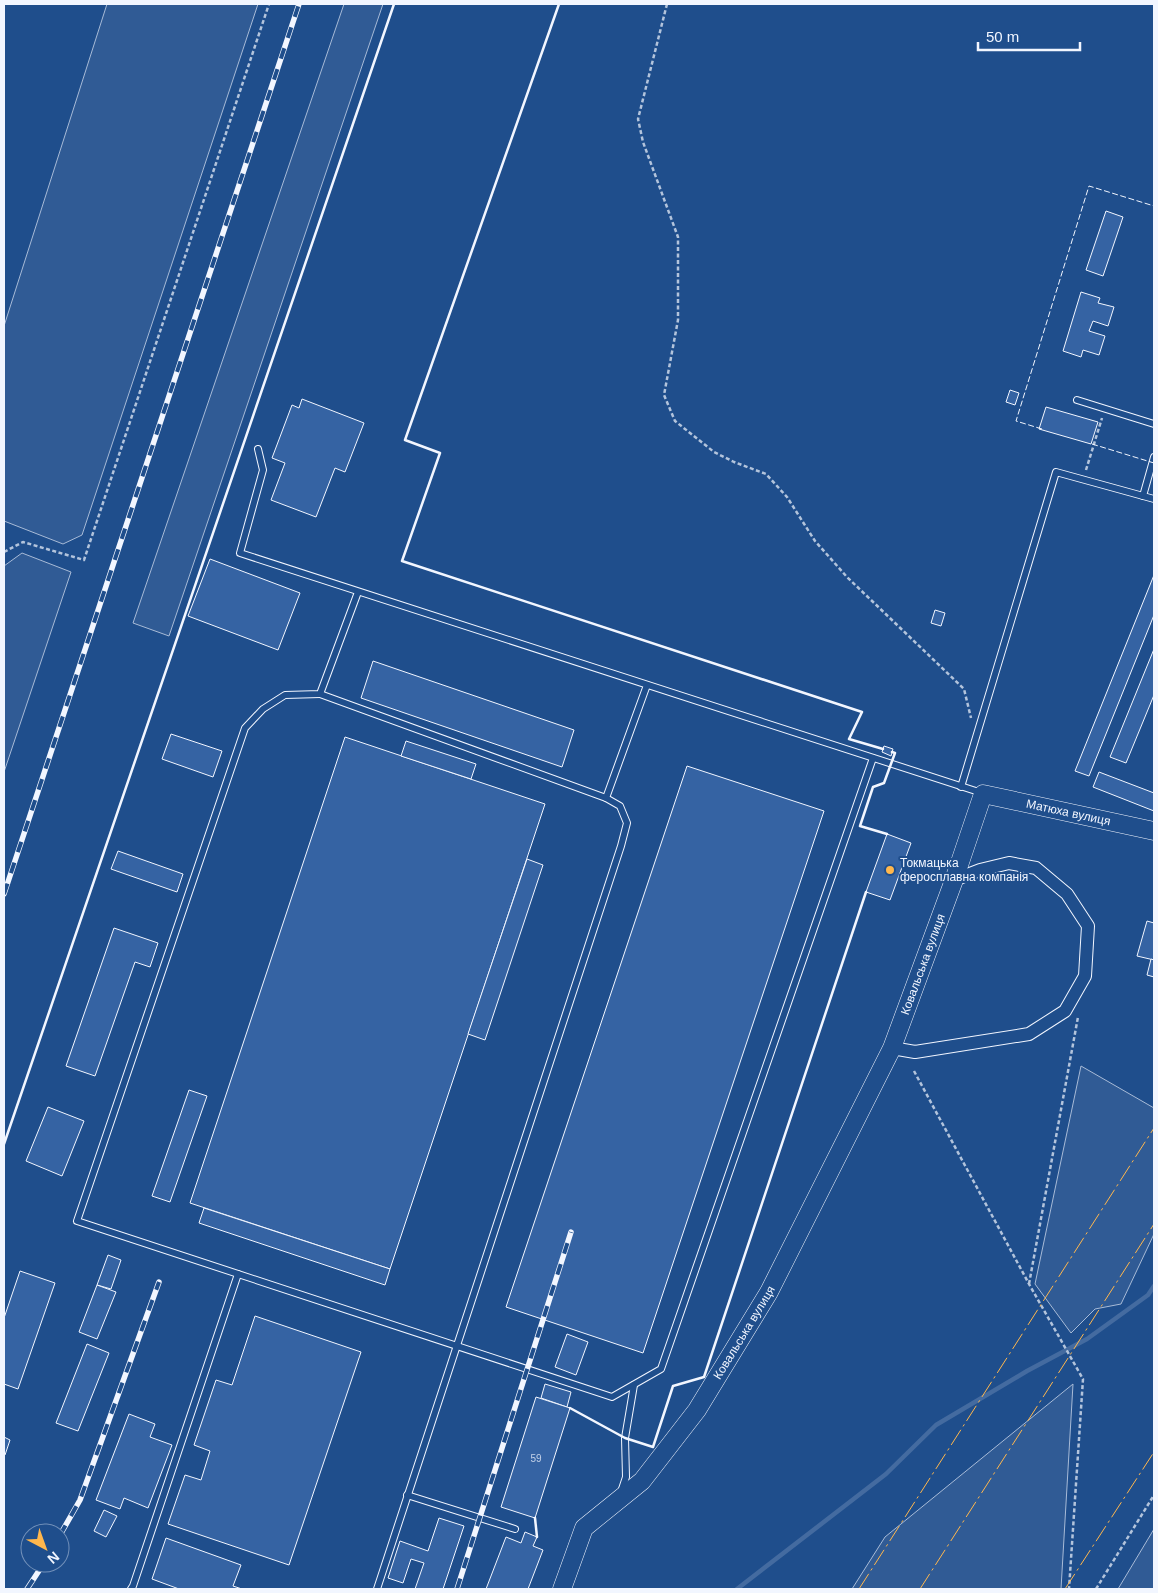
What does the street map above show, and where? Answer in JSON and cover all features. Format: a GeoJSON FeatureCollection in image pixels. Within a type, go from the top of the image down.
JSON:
{"type":"FeatureCollection","features":[{"type":"Feature","properties":{"kind":"street","name":"Матюха вулиця"},"geometry":{"type":"LineString","coordinates":[[983,794],[1154,831]]}},
{"type":"Feature","properties":{"kind":"street","name":"Ковальська вулиця"},"geometry":{"type":"LineString","coordinates":[[562,1589],[584,1528],[642,1481],[697,1410],[769,1292],[892,1048],[954,880],[983,794]]}},
{"type":"Feature","properties":{"kind":"street"},"geometry":{"type":"LineString","coordinates":[[892,1048],[915,1052],[1029,1034],[1065,1012],[1085,976],[1088,926],[1067,894],[1036,868],[1009,863],[980,870],[954,880]]}},
{"type":"Feature","properties":{"kind":"lane"},"geometry":{"type":"LineString","coordinates":[[1077,400],[1154,424]]}},
{"type":"Feature","properties":{"kind":"lane"},"geometry":{"type":"LineString","coordinates":[[258,449],[263,470],[240,553],[983,794]]}},
{"type":"Feature","properties":{"kind":"lane"},"geometry":{"type":"LineString","coordinates":[[1143,496],[1154,458]]}},
{"type":"Feature","properties":{"kind":"lane"},"geometry":{"type":"LineString","coordinates":[[962,787],[1056,472],[1154,499]]}},
{"type":"Feature","properties":{"kind":"lane"},"geometry":{"type":"LineString","coordinates":[[320,694],[358,592]]}},
{"type":"Feature","properties":{"kind":"lane"},"geometry":{"type":"LineString","coordinates":[[606,798],[647,685]]}},
{"type":"Feature","properties":{"kind":"lane"},"geometry":{"type":"LineString","coordinates":[[377,1589],[407,1495],[456,1346],[621,846],[627,823],[620,806],[606,798],[320,694],[285,695],[263,708],[245,728],[77,1221],[456,1346],[612,1398],[661,1369],[873,758]]}},
{"type":"Feature","properties":{"kind":"lane"},"geometry":{"type":"LineString","coordinates":[[131,1589],[134,1586],[238,1274]]}},
{"type":"Feature","properties":{"kind":"lane"},"geometry":{"type":"LineString","coordinates":[[619,1500],[626,1477],[625,1438],[634,1385]]}},
{"type":"Feature","properties":{"kind":"lane"},"geometry":{"type":"LineString","coordinates":[[407,1495],[515,1529]]}},
{"type":"Feature","properties":{"kind":"path"},"geometry":{"type":"LineString","coordinates":[[4,552],[23,542],[84,560],[269,4]]}},
{"type":"Feature","properties":{"kind":"path"},"geometry":{"type":"LineString","coordinates":[[667,4],[638,119],[643,142],[678,237],[678,320],[664,395],[675,421],[714,452],[766,474],[787,497],[814,541],[848,577],[964,689],[977,738]]}},
{"type":"Feature","properties":{"kind":"path"},"geometry":{"type":"LineString","coordinates":[[1084,479],[1105,408]]}},
{"type":"Feature","properties":{"kind":"path"},"geometry":{"type":"LineString","coordinates":[[1029,1284],[1078,1014]]}},
{"type":"Feature","properties":{"kind":"path"},"geometry":{"type":"LineString","coordinates":[[914,1071],[1029,1284],[1083,1379],[1069,1589]]}},
{"type":"Feature","properties":{"kind":"path"},"geometry":{"type":"LineString","coordinates":[[1096,1589],[1154,1494]]}},
{"type":"Feature","properties":{"kind":"shaded area"},"geometry":{"type":"Polygon","coordinates":[[[107,4],[258,4],[82,535],[63,544],[4,521],[4,326],[107,4]]]}},
{"type":"Feature","properties":{"kind":"shaded area"},"geometry":{"type":"Polygon","coordinates":[[[344,4],[383,4],[169,636],[133,623],[344,4]]]}},
{"type":"Feature","properties":{"kind":"shaded area"},"geometry":{"type":"Polygon","coordinates":[[[22,553],[71,572],[4,772],[4,566],[22,553]]]}},
{"type":"Feature","properties":{"kind":"shaded area"},"geometry":{"type":"Polygon","coordinates":[[[1081,1066],[1154,1108],[1154,1234],[1121,1304],[1095,1309],[1071,1333],[1035,1284],[1081,1066]]]}},
{"type":"Feature","properties":{"kind":"shaded area"},"geometry":{"type":"Polygon","coordinates":[[[1073,1384],[1061,1589],[852,1589],[885,1537],[1073,1384]]]}},
{"type":"Feature","properties":{"kind":"shaded area"},"geometry":{"type":"Polygon","coordinates":[[[1154,1529],[1154,1589],[1118,1589],[1154,1529]]]}},
{"type":"Feature","properties":{"kind":"building"},"geometry":{"type":"Polygon","coordinates":[[[1106,211],[1123,217],[1103,276],[1086,270],[1106,211]]]}},
{"type":"Feature","properties":{"kind":"building"},"geometry":{"type":"Polygon","coordinates":[[[1081,292],[1100,298],[1098,303],[1114,307],[1108,326],[1093,321],[1089,331],[1105,336],[1099,355],[1083,350],[1081,357],[1063,351],[1081,292]]]}},
{"type":"Feature","properties":{"kind":"building"},"geometry":{"type":"Polygon","coordinates":[[[1010,390],[1019,393],[1015,405],[1006,402],[1010,390]]]}},
{"type":"Feature","properties":{"kind":"building"},"geometry":{"type":"Polygon","coordinates":[[[302,399],[364,423],[345,472],[335,468],[316,517],[271,500],[285,463],[272,458],[292,405],[299,408],[302,399]]]}},
{"type":"Feature","properties":{"kind":"building"},"geometry":{"type":"Polygon","coordinates":[[[1046,407],[1098,422],[1091,444],[1039,429],[1046,407]]]}},
{"type":"Feature","properties":{"kind":"building"},"geometry":{"type":"Polygon","coordinates":[[[210,559],[300,593],[278,650],[188,616],[210,559]]]}},
{"type":"Feature","properties":{"kind":"building"},"geometry":{"type":"Polygon","coordinates":[[[1154,575],[1154,615],[1089,776],[1075,771],[1154,575]]]}},
{"type":"Feature","properties":{"kind":"building"},"geometry":{"type":"Polygon","coordinates":[[[935,610],[945,613],[941,626],[931,623],[935,610]]]}},
{"type":"Feature","properties":{"kind":"building"},"geometry":{"type":"Polygon","coordinates":[[[1154,649],[1154,695],[1126,763],[1110,757],[1154,649]]]}},
{"type":"Feature","properties":{"kind":"building"},"geometry":{"type":"Polygon","coordinates":[[[373,661],[574,730],[562,767],[361,698],[373,661]]]}},
{"type":"Feature","properties":{"kind":"building"},"geometry":{"type":"Polygon","coordinates":[[[171,734],[222,751],[213,777],[162,759],[171,734]]]}},
{"type":"Feature","properties":{"kind":"building"},"geometry":{"type":"Polygon","coordinates":[[[345,737],[545,804],[390,1269],[190,1203],[345,737]]]}},
{"type":"Feature","properties":{"kind":"building"},"geometry":{"type":"Polygon","coordinates":[[[406,741],[476,764],[471,779],[401,756],[406,741]]]}},
{"type":"Feature","properties":{"kind":"building"},"geometry":{"type":"Polygon","coordinates":[[[884,746],[893,749],[891,756],[882,752],[884,746]]]}},
{"type":"Feature","properties":{"kind":"building"},"geometry":{"type":"Polygon","coordinates":[[[687,766],[824,811],[643,1353],[506,1307],[687,766]]]}},
{"type":"Feature","properties":{"kind":"building"},"geometry":{"type":"Polygon","coordinates":[[[1099,772],[1154,793],[1154,811],[1093,787],[1099,772]]]}},
{"type":"Feature","properties":{"kind":"building"},"geometry":{"type":"Polygon","coordinates":[[[887,834],[911,843],[890,900],[866,892],[887,834]]]}},
{"type":"Feature","properties":{"kind":"building"},"geometry":{"type":"Polygon","coordinates":[[[118,851],[183,874],[177,892],[111,869],[118,851]]]}},
{"type":"Feature","properties":{"kind":"building"},"geometry":{"type":"Polygon","coordinates":[[[527,859],[543,865],[485,1040],[468,1034],[527,859]]]}},
{"type":"Feature","properties":{"kind":"building"},"geometry":{"type":"Polygon","coordinates":[[[1147,921],[1154,923],[1154,960],[1137,956],[1147,921]]]}},
{"type":"Feature","properties":{"kind":"building"},"geometry":{"type":"Polygon","coordinates":[[[114,928],[158,943],[150,967],[135,962],[95,1076],[66,1066],[114,928]]]}},
{"type":"Feature","properties":{"kind":"building"},"geometry":{"type":"Polygon","coordinates":[[[1151,959],[1154,960],[1154,977],[1147,975],[1151,959]]]}},
{"type":"Feature","properties":{"kind":"building"},"geometry":{"type":"Polygon","coordinates":[[[189,1090],[207,1096],[170,1202],[152,1196],[189,1090]]]}},
{"type":"Feature","properties":{"kind":"building"},"geometry":{"type":"Polygon","coordinates":[[[48,1107],[84,1121],[62,1176],[26,1161],[48,1107]]]}},
{"type":"Feature","properties":{"kind":"building"},"geometry":{"type":"Polygon","coordinates":[[[204,1208],[390,1269],[385,1285],[199,1223],[204,1208]]]}},
{"type":"Feature","properties":{"kind":"building"},"geometry":{"type":"Polygon","coordinates":[[[108,1255],[121,1260],[111,1289],[97,1285],[108,1255]]]}},
{"type":"Feature","properties":{"kind":"building"},"geometry":{"type":"Polygon","coordinates":[[[20,1271],[55,1283],[18,1389],[4,1384],[4,1318],[20,1271]]]}},
{"type":"Feature","properties":{"kind":"building"},"geometry":{"type":"Polygon","coordinates":[[[97,1285],[116,1292],[97,1339],[79,1332],[97,1285]]]}},
{"type":"Feature","properties":{"kind":"building"},"geometry":{"type":"Polygon","coordinates":[[[255,1316],[361,1352],[289,1565],[168,1524],[185,1475],[201,1480],[210,1451],[194,1445],[216,1380],[232,1385],[255,1316]]]}},
{"type":"Feature","properties":{"kind":"building"},"geometry":{"type":"Polygon","coordinates":[[[567,1334],[588,1342],[576,1375],[555,1367],[567,1334]]]}},
{"type":"Feature","properties":{"kind":"building"},"geometry":{"type":"Polygon","coordinates":[[[87,1344],[109,1353],[78,1431],[56,1423],[87,1344]]]}},
{"type":"Feature","properties":{"kind":"building"},"geometry":{"type":"Polygon","coordinates":[[[545,1384],[571,1392],[567,1407],[541,1398],[545,1384]]]}},
{"type":"Feature","properties":{"kind":"building"},"geometry":{"type":"Polygon","coordinates":[[[536,1397],[570,1408],[535,1518],[501,1507],[536,1397]]]}},
{"type":"Feature","properties":{"kind":"building"},"geometry":{"type":"Polygon","coordinates":[[[129,1414],[155,1424],[150,1437],[172,1445],[148,1508],[124,1498],[120,1509],[96,1500],[129,1414]]]}},
{"type":"Feature","properties":{"kind":"building"},"geometry":{"type":"Polygon","coordinates":[[[4,1437],[10,1440],[5,1455],[4,1455],[4,1437]]]}},
{"type":"Feature","properties":{"kind":"building"},"geometry":{"type":"Polygon","coordinates":[[[104,1510],[117,1516],[106,1537],[94,1531],[104,1510]]]}},
{"type":"Feature","properties":{"kind":"building"},"geometry":{"type":"Polygon","coordinates":[[[439,1518],[464,1526],[443,1589],[415,1589],[424,1563],[411,1559],[403,1583],[388,1578],[400,1541],[428,1551],[439,1518]]]}},
{"type":"Feature","properties":{"kind":"building"},"geometry":{"type":"Polygon","coordinates":[[[525,1532],[537,1537],[533,1546],[543,1550],[528,1589],[486,1589],[506,1537],[521,1543],[525,1532]]]}},
{"type":"Feature","properties":{"kind":"building"},"geometry":{"type":"Polygon","coordinates":[[[166,1538],[241,1565],[233,1586],[242,1589],[179,1589],[152,1579],[166,1538]]]}},
{"type":"Feature","properties":{"kind":"waterway"},"geometry":{"type":"LineString","coordinates":[[737,1589],[886,1474],[936,1425],[1027,1371],[1087,1339],[1148,1295],[1154,1286]]}},
{"type":"Feature","properties":{"kind":"railway"},"geometry":{"type":"LineString","coordinates":[[4,894],[299,4]]}},
{"type":"Feature","properties":{"kind":"railway"},"geometry":{"type":"LineString","coordinates":[[457,1589],[571,1232]]}},
{"type":"Feature","properties":{"kind":"railway"},"geometry":{"type":"LineString","coordinates":[[67,1523],[80,1500],[159,1282]]}},
{"type":"Feature","properties":{"kind":"railway"},"geometry":{"type":"LineString","coordinates":[[27,1589],[37,1573]]}},
{"type":"Feature","properties":{"kind":"fence"},"geometry":{"type":"LineString","coordinates":[[1042,429],[1016,421],[1089,186],[1154,206]]}},
{"type":"Feature","properties":{"kind":"fence"},"geometry":{"type":"LineString","coordinates":[[1092,444],[1154,463]]}},
{"type":"Feature","properties":{"kind":"wall"},"geometry":{"type":"LineString","coordinates":[[4,1144],[394,4]]}},
{"type":"Feature","properties":{"kind":"wall"},"geometry":{"type":"LineString","coordinates":[[559,4],[405,440],[440,453],[402,561],[862,712],[849,739],[883,749]]}},
{"type":"Feature","properties":{"kind":"wall"},"geometry":{"type":"LineString","coordinates":[[887,834],[860,826],[873,787],[884,783],[895,753],[892,752]]}},
{"type":"Feature","properties":{"kind":"wall"},"geometry":{"type":"LineString","coordinates":[[570,1408],[625,1438],[653,1447],[673,1386],[704,1377],[866,892]]}},
{"type":"Feature","properties":{"kind":"wall"},"geometry":{"type":"LineString","coordinates":[[535,1518],[537,1537]]}},
{"type":"Feature","properties":{"kind":"power"},"geometry":{"type":"LineString","coordinates":[[859,1589],[1154,1128]]}},
{"type":"Feature","properties":{"kind":"power"},"geometry":{"type":"LineString","coordinates":[[920,1589],[1154,1224]]}},
{"type":"Feature","properties":{"kind":"power"},"geometry":{"type":"LineString","coordinates":[[1065,1589],[1154,1452]]}},
{"type":"Feature","properties":{"kind":"place","name":"Токмацька феросплавна компанія"},"geometry":{"type":"Point","coordinates":[890,870]}}]}
